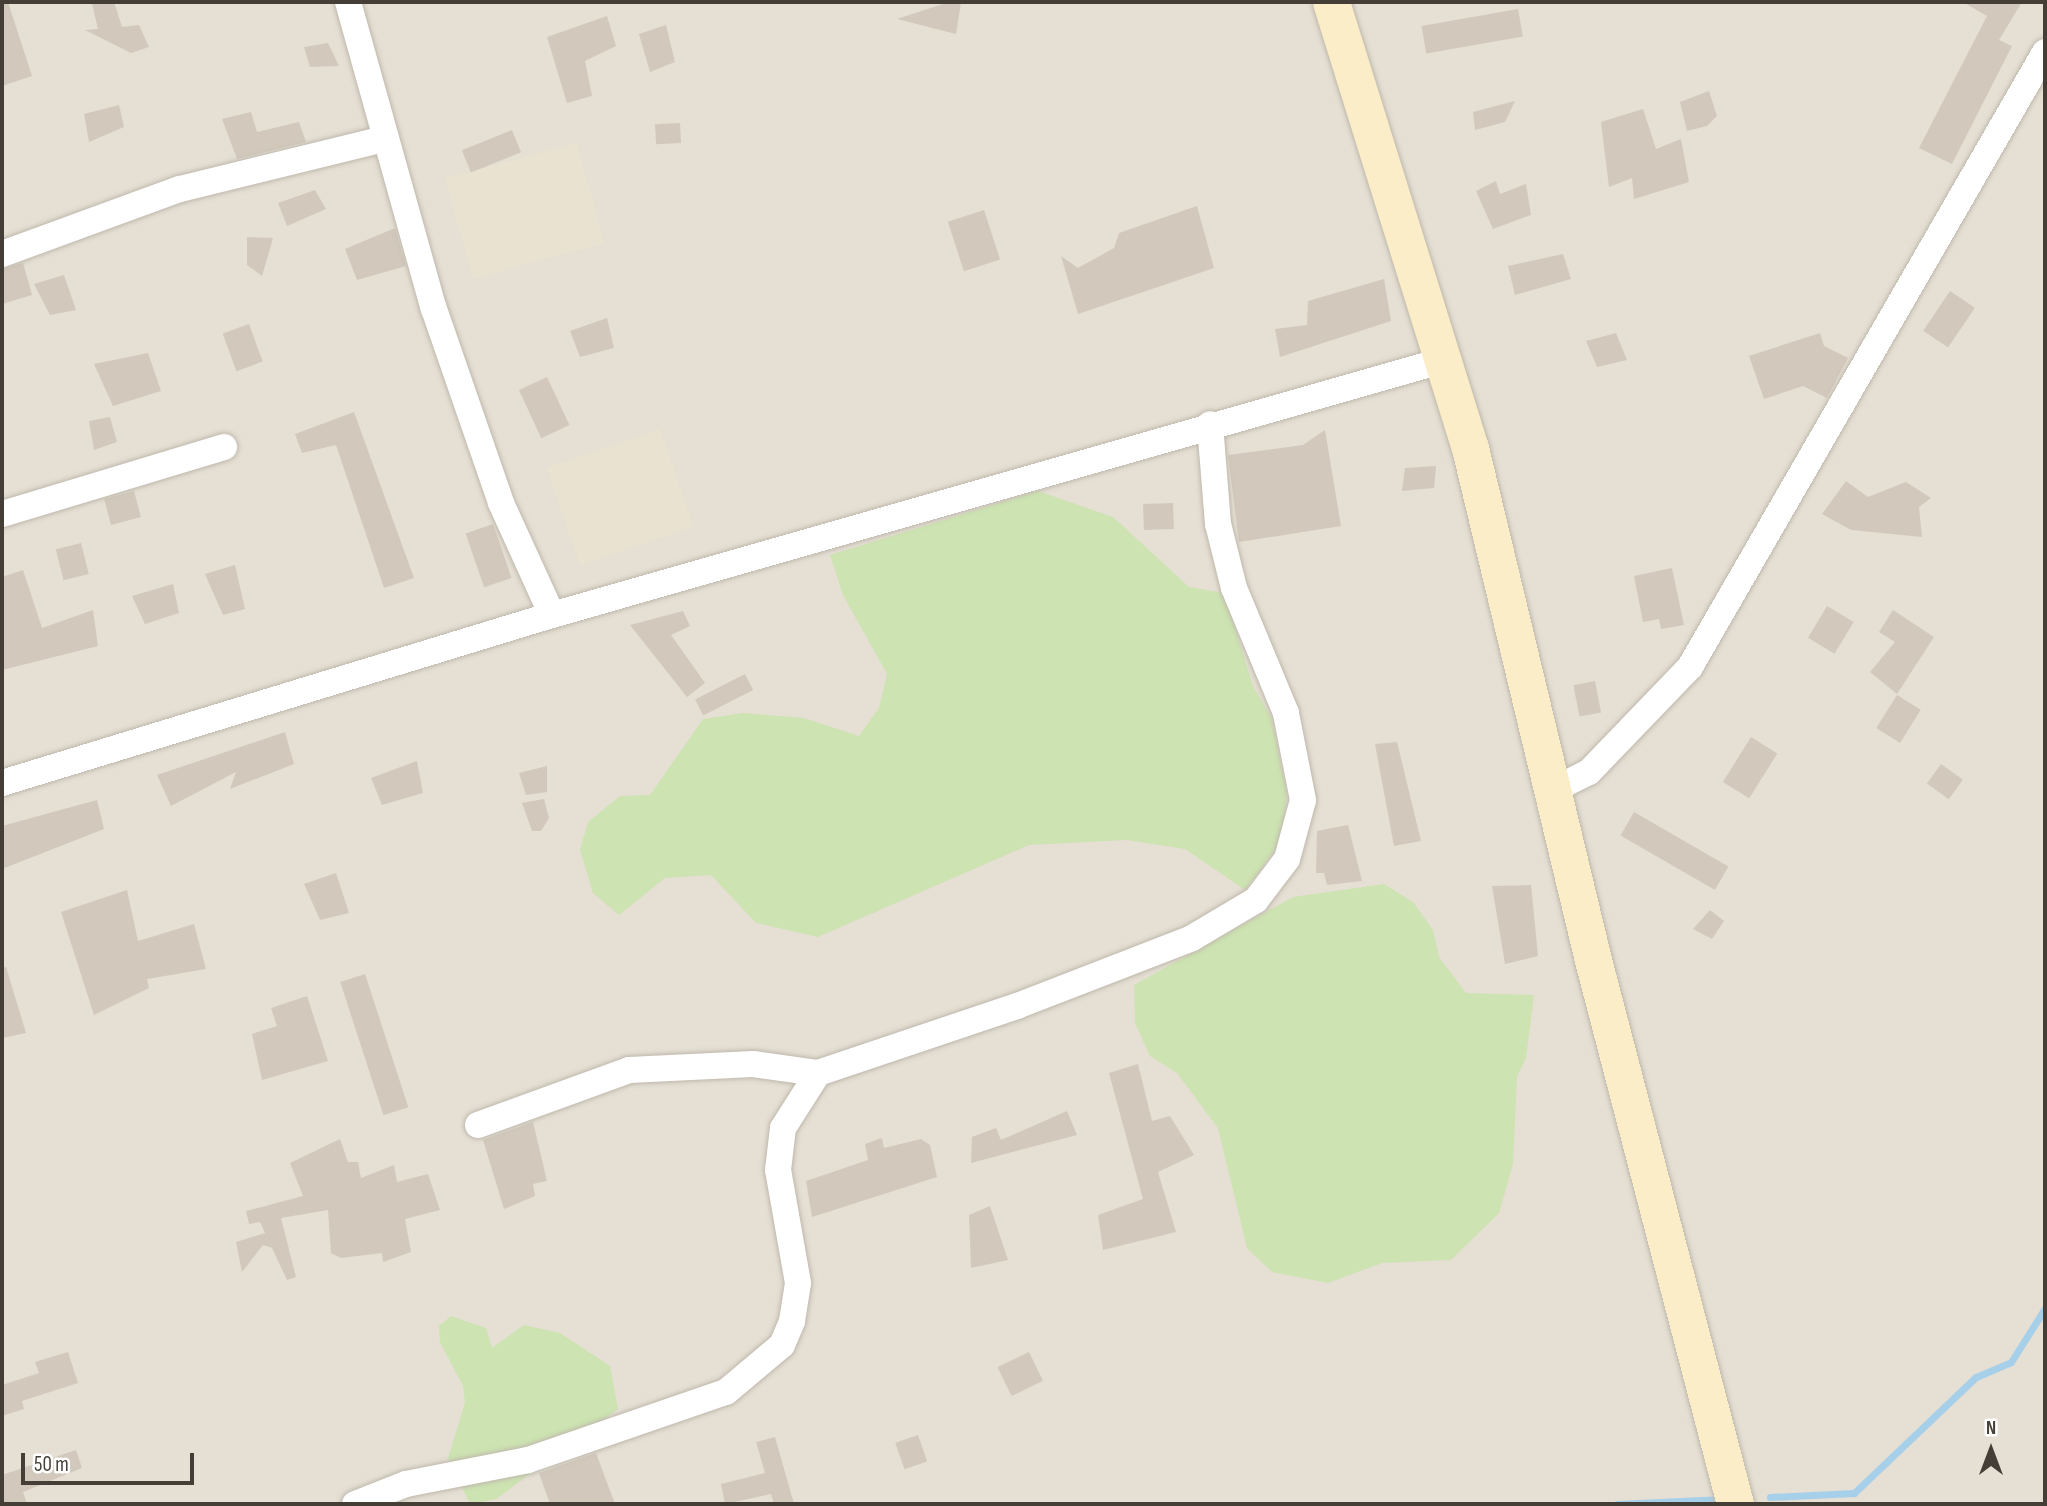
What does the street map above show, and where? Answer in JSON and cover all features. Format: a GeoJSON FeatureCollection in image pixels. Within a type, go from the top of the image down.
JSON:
{"type":"FeatureCollection","features":[{"type":"Feature","properties":{"kind":"main road"},"geometry":{"type":"LineString","coordinates":[[1331,2],[1470,448],[1551,791],[1735,1504]]}},
{"type":"Feature","properties":{"kind":"street"},"geometry":{"type":"LineString","coordinates":[[348,2],[384,139],[501,503],[552,615]]}},
{"type":"Feature","properties":{"kind":"street"},"geometry":{"type":"LineString","coordinates":[[1551,791],[1589,772],[1689,667],[2045,52]]}},
{"type":"Feature","properties":{"kind":"street"},"geometry":{"type":"LineString","coordinates":[[2,254],[180,189],[384,139]]}},
{"type":"Feature","properties":{"kind":"street"},"geometry":{"type":"LineString","coordinates":[[2,783],[552,615],[1210,424],[1441,361]]}},
{"type":"Feature","properties":{"kind":"street"},"geometry":{"type":"LineString","coordinates":[[478,1125],[629,1070],[752,1064],[818,1073],[1017,1006],[1192,938],[1256,900],[1287,859],[1303,800],[1298,752],[1234,588],[1218,524],[1210,424]]}},
{"type":"Feature","properties":{"kind":"street"},"geometry":{"type":"LineString","coordinates":[[2,514],[224,447]]}},
{"type":"Feature","properties":{"kind":"street"},"geometry":{"type":"LineString","coordinates":[[355,1504],[406,1484],[528,1460],[726,1392],[758,1370],[782,1345],[798,1283],[778,1170],[783,1128],[818,1073]]}},
{"type":"Feature","properties":{"kind":"shaded area"},"geometry":{"type":"Polygon","coordinates":[[[2,2],[2045,2],[2045,1504],[2,1504],[2,2]]]}},
{"type":"Feature","properties":{"kind":"shaded area"},"geometry":{"type":"Polygon","coordinates":[[[577,143],[604,243],[473,279],[446,178],[577,143]]]}},
{"type":"Feature","properties":{"kind":"shaded area"},"geometry":{"type":"Polygon","coordinates":[[[660,429],[694,526],[580,565],[547,468],[660,429]]]}},
{"type":"Feature","properties":{"kind":"green space"},"geometry":{"type":"Polygon","coordinates":[[[1038,491],[1113,517],[1189,587],[1224,593],[1253,686],[1272,719],[1287,793],[1281,842],[1245,890],[1185,849],[1127,840],[1029,845],[818,937],[756,923],[711,875],[665,878],[619,915],[593,893],[580,850],[588,822],[620,796],[650,795],[703,719],[743,713],[804,718],[859,736],[879,708],[887,674],[843,595],[830,555],[1038,491]]]}},
{"type":"Feature","properties":{"kind":"green space"},"geometry":{"type":"Polygon","coordinates":[[[1384,884],[1413,902],[1433,930],[1439,957],[1466,993],[1534,995],[1526,1058],[1517,1077],[1513,1164],[1499,1213],[1451,1260],[1382,1263],[1328,1283],[1272,1272],[1247,1248],[1218,1128],[1177,1073],[1150,1056],[1135,1023],[1134,985],[1293,897],[1384,884]]]}},
{"type":"Feature","properties":{"kind":"green space"},"geometry":{"type":"Polygon","coordinates":[[[451,1316],[486,1328],[492,1348],[524,1325],[560,1333],[610,1366],[618,1409],[496,1499],[470,1504],[448,1458],[465,1403],[463,1386],[440,1342],[439,1326],[451,1316]]]}},
{"type":"Feature","properties":{"kind":"building"},"geometry":{"type":"Polygon","coordinates":[[[2,2],[8,2],[32,76],[2,86],[2,2]]]}},
{"type":"Feature","properties":{"kind":"building"},"geometry":{"type":"Polygon","coordinates":[[[114,2],[122,27],[139,25],[149,47],[131,53],[85,30],[98,29],[92,4],[114,2]]]}},
{"type":"Feature","properties":{"kind":"building"},"geometry":{"type":"Polygon","coordinates":[[[949,2],[961,2],[956,34],[897,19],[949,2]]]}},
{"type":"Feature","properties":{"kind":"building"},"geometry":{"type":"Polygon","coordinates":[[[1963,2],[2022,2],[1999,40],[2012,46],[1952,164],[1919,148],[1987,16],[1963,2]]]}},
{"type":"Feature","properties":{"kind":"building"},"geometry":{"type":"Polygon","coordinates":[[[1518,9],[1523,37],[1426,54],[1421,26],[1518,9]]]}},
{"type":"Feature","properties":{"kind":"building"},"geometry":{"type":"Polygon","coordinates":[[[607,16],[616,46],[585,61],[592,96],[567,103],[547,37],[607,16]]]}},
{"type":"Feature","properties":{"kind":"building"},"geometry":{"type":"Polygon","coordinates":[[[666,25],[675,62],[650,72],[639,34],[666,25]]]}},
{"type":"Feature","properties":{"kind":"building"},"geometry":{"type":"Polygon","coordinates":[[[328,43],[339,66],[310,67],[304,47],[328,43]]]}},
{"type":"Feature","properties":{"kind":"building"},"geometry":{"type":"Polygon","coordinates":[[[1709,91],[1717,116],[1707,126],[1687,131],[1680,102],[1709,91]]]}},
{"type":"Feature","properties":{"kind":"building"},"geometry":{"type":"Polygon","coordinates":[[[1515,101],[1505,122],[1475,130],[1473,112],[1515,101]]]}},
{"type":"Feature","properties":{"kind":"building"},"geometry":{"type":"Polygon","coordinates":[[[119,105],[124,127],[89,142],[84,114],[119,105]]]}},
{"type":"Feature","properties":{"kind":"building"},"geometry":{"type":"Polygon","coordinates":[[[1643,109],[1656,149],[1681,139],[1689,182],[1634,199],[1632,178],[1609,187],[1601,122],[1643,109]]]}},
{"type":"Feature","properties":{"kind":"building"},"geometry":{"type":"Polygon","coordinates":[[[251,112],[257,132],[299,122],[306,142],[237,159],[222,119],[251,112]]]}},
{"type":"Feature","properties":{"kind":"building"},"geometry":{"type":"Polygon","coordinates":[[[680,123],[681,143],[656,144],[655,124],[680,123]]]}},
{"type":"Feature","properties":{"kind":"building"},"geometry":{"type":"Polygon","coordinates":[[[512,130],[521,152],[471,172],[462,150],[512,130]]]}},
{"type":"Feature","properties":{"kind":"building"},"geometry":{"type":"Polygon","coordinates":[[[1496,181],[1500,194],[1526,184],[1531,215],[1493,229],[1476,191],[1496,181]]]}},
{"type":"Feature","properties":{"kind":"building"},"geometry":{"type":"Polygon","coordinates":[[[315,190],[326,209],[287,226],[278,203],[315,190]]]}},
{"type":"Feature","properties":{"kind":"building"},"geometry":{"type":"Polygon","coordinates":[[[1197,206],[1214,268],[1078,314],[1061,256],[1078,268],[1114,248],[1119,233],[1197,206]]]}},
{"type":"Feature","properties":{"kind":"building"},"geometry":{"type":"Polygon","coordinates":[[[984,210],[1000,259],[964,271],[948,222],[984,210]]]}},
{"type":"Feature","properties":{"kind":"building"},"geometry":{"type":"Polygon","coordinates":[[[395,228],[406,266],[357,280],[345,249],[395,228]]]}},
{"type":"Feature","properties":{"kind":"building"},"geometry":{"type":"Polygon","coordinates":[[[247,237],[273,238],[262,276],[247,265],[247,237]]]}},
{"type":"Feature","properties":{"kind":"building"},"geometry":{"type":"Polygon","coordinates":[[[1563,254],[1571,279],[1515,295],[1508,266],[1563,254]]]}},
{"type":"Feature","properties":{"kind":"building"},"geometry":{"type":"Polygon","coordinates":[[[23,263],[32,295],[2,304],[2,269],[23,263]]]}},
{"type":"Feature","properties":{"kind":"building"},"geometry":{"type":"Polygon","coordinates":[[[64,275],[76,310],[50,315],[34,284],[64,275]]]}},
{"type":"Feature","properties":{"kind":"building"},"geometry":{"type":"Polygon","coordinates":[[[1384,279],[1391,321],[1280,357],[1275,329],[1307,325],[1308,301],[1384,279]]]}},
{"type":"Feature","properties":{"kind":"building"},"geometry":{"type":"Polygon","coordinates":[[[1950,291],[1975,308],[1948,348],[1923,331],[1950,291]]]}},
{"type":"Feature","properties":{"kind":"building"},"geometry":{"type":"Polygon","coordinates":[[[607,318],[614,348],[580,357],[570,331],[607,318]]]}},
{"type":"Feature","properties":{"kind":"building"},"geometry":{"type":"Polygon","coordinates":[[[249,324],[263,362],[236,371],[223,334],[249,324]]]}},
{"type":"Feature","properties":{"kind":"building"},"geometry":{"type":"Polygon","coordinates":[[[1616,333],[1627,360],[1597,367],[1586,341],[1616,333]]]}},
{"type":"Feature","properties":{"kind":"building"},"geometry":{"type":"Polygon","coordinates":[[[1820,333],[1824,346],[1848,358],[1827,398],[1803,386],[1764,399],[1749,356],[1820,333]]]}},
{"type":"Feature","properties":{"kind":"building"},"geometry":{"type":"Polygon","coordinates":[[[148,353],[161,391],[113,406],[94,364],[148,353]]]}},
{"type":"Feature","properties":{"kind":"building"},"geometry":{"type":"Polygon","coordinates":[[[547,377],[569,425],[541,438],[519,390],[547,377]]]}},
{"type":"Feature","properties":{"kind":"building"},"geometry":{"type":"Polygon","coordinates":[[[354,412],[414,578],[384,588],[336,445],[302,453],[295,434],[354,412]]]}},
{"type":"Feature","properties":{"kind":"building"},"geometry":{"type":"Polygon","coordinates":[[[110,417],[117,442],[94,450],[89,421],[110,417]]]}},
{"type":"Feature","properties":{"kind":"building"},"geometry":{"type":"Polygon","coordinates":[[[1325,430],[1341,526],[1239,542],[1228,455],[1303,445],[1325,430]]]}},
{"type":"Feature","properties":{"kind":"building"},"geometry":{"type":"Polygon","coordinates":[[[1436,466],[1434,488],[1402,491],[1405,468],[1436,466]]]}},
{"type":"Feature","properties":{"kind":"building"},"geometry":{"type":"Polygon","coordinates":[[[1846,481],[1868,497],[1906,482],[1931,498],[1919,507],[1922,537],[1851,530],[1822,514],[1846,481]]]}},
{"type":"Feature","properties":{"kind":"building"},"geometry":{"type":"Polygon","coordinates":[[[134,491],[141,517],[111,525],[104,499],[134,491]]]}},
{"type":"Feature","properties":{"kind":"building"},"geometry":{"type":"Polygon","coordinates":[[[1173,503],[1174,529],[1144,530],[1143,504],[1173,503]]]}},
{"type":"Feature","properties":{"kind":"building"},"geometry":{"type":"Polygon","coordinates":[[[493,524],[512,578],[484,587],[466,533],[493,524]]]}},
{"type":"Feature","properties":{"kind":"building"},"geometry":{"type":"Polygon","coordinates":[[[81,543],[89,574],[64,580],[56,549],[81,543]]]}},
{"type":"Feature","properties":{"kind":"building"},"geometry":{"type":"Polygon","coordinates":[[[235,565],[245,609],[223,615],[205,574],[235,565]]]}},
{"type":"Feature","properties":{"kind":"building"},"geometry":{"type":"Polygon","coordinates":[[[1672,568],[1684,625],[1661,629],[1659,619],[1643,622],[1634,576],[1672,568]]]}},
{"type":"Feature","properties":{"kind":"building"},"geometry":{"type":"Polygon","coordinates":[[[23,570],[42,628],[93,610],[98,646],[2,670],[2,577],[23,570]]]}},
{"type":"Feature","properties":{"kind":"building"},"geometry":{"type":"Polygon","coordinates":[[[173,584],[179,613],[145,624],[132,596],[173,584]]]}},
{"type":"Feature","properties":{"kind":"building"},"geometry":{"type":"Polygon","coordinates":[[[1827,606],[1854,622],[1835,654],[1808,638],[1827,606]]]}},
{"type":"Feature","properties":{"kind":"building"},"geometry":{"type":"Polygon","coordinates":[[[1893,610],[1934,637],[1897,694],[1870,672],[1895,642],[1879,632],[1893,610]]]}},
{"type":"Feature","properties":{"kind":"building"},"geometry":{"type":"Polygon","coordinates":[[[683,611],[690,626],[671,635],[705,683],[687,697],[630,625],[683,611]]]}},
{"type":"Feature","properties":{"kind":"building"},"geometry":{"type":"Polygon","coordinates":[[[745,674],[753,690],[703,715],[695,699],[745,674]]]}},
{"type":"Feature","properties":{"kind":"building"},"geometry":{"type":"Polygon","coordinates":[[[1595,681],[1601,712],[1580,717],[1573,685],[1595,681]]]}},
{"type":"Feature","properties":{"kind":"building"},"geometry":{"type":"Polygon","coordinates":[[[1897,695],[1921,710],[1900,743],[1876,728],[1897,695]]]}},
{"type":"Feature","properties":{"kind":"building"},"geometry":{"type":"Polygon","coordinates":[[[285,732],[294,764],[230,789],[236,772],[171,806],[157,775],[285,732]]]}},
{"type":"Feature","properties":{"kind":"building"},"geometry":{"type":"Polygon","coordinates":[[[1751,737],[1777,753],[1749,798],[1723,782],[1751,737]]]}},
{"type":"Feature","properties":{"kind":"building"},"geometry":{"type":"Polygon","coordinates":[[[1397,742],[1421,841],[1394,846],[1375,744],[1397,742]]]}},
{"type":"Feature","properties":{"kind":"building"},"geometry":{"type":"Polygon","coordinates":[[[417,761],[423,793],[382,805],[371,778],[417,761]]]}},
{"type":"Feature","properties":{"kind":"building"},"geometry":{"type":"Polygon","coordinates":[[[1941,764],[1963,780],[1949,799],[1927,783],[1941,764]]]}},
{"type":"Feature","properties":{"kind":"building"},"geometry":{"type":"Polygon","coordinates":[[[547,766],[547,792],[526,795],[519,773],[547,766]]]}},
{"type":"Feature","properties":{"kind":"building"},"geometry":{"type":"Polygon","coordinates":[[[544,799],[549,818],[541,831],[532,831],[522,803],[544,799]]]}},
{"type":"Feature","properties":{"kind":"building"},"geometry":{"type":"Polygon","coordinates":[[[97,800],[104,829],[2,869],[2,826],[97,800]]]}},
{"type":"Feature","properties":{"kind":"building"},"geometry":{"type":"Polygon","coordinates":[[[1634,812],[1728,867],[1715,890],[1620,835],[1634,812]]]}},
{"type":"Feature","properties":{"kind":"building"},"geometry":{"type":"Polygon","coordinates":[[[1348,825],[1362,881],[1327,885],[1324,873],[1316,873],[1317,831],[1348,825]]]}},
{"type":"Feature","properties":{"kind":"building"},"geometry":{"type":"Polygon","coordinates":[[[336,873],[349,913],[320,920],[304,884],[336,873]]]}},
{"type":"Feature","properties":{"kind":"building"},"geometry":{"type":"Polygon","coordinates":[[[1531,885],[1538,956],[1505,964],[1492,886],[1531,885]]]}},
{"type":"Feature","properties":{"kind":"building"},"geometry":{"type":"Polygon","coordinates":[[[127,890],[138,941],[194,924],[206,969],[147,979],[149,988],[94,1015],[61,912],[127,890]]]}},
{"type":"Feature","properties":{"kind":"building"},"geometry":{"type":"Polygon","coordinates":[[[1710,910],[1724,921],[1712,939],[1693,929],[1710,910]]]}},
{"type":"Feature","properties":{"kind":"building"},"geometry":{"type":"Polygon","coordinates":[[[6,967],[26,1033],[2,1038],[2,968],[6,967]]]}},
{"type":"Feature","properties":{"kind":"building"},"geometry":{"type":"Polygon","coordinates":[[[365,974],[408,1107],[384,1115],[340,982],[365,974]]]}},
{"type":"Feature","properties":{"kind":"building"},"geometry":{"type":"Polygon","coordinates":[[[307,996],[328,1061],[262,1080],[252,1034],[277,1026],[271,1008],[307,996]]]}},
{"type":"Feature","properties":{"kind":"building"},"geometry":{"type":"Polygon","coordinates":[[[1138,1064],[1152,1121],[1170,1116],[1194,1155],[1158,1172],[1176,1232],[1103,1250],[1098,1215],[1143,1199],[1109,1073],[1138,1064]]]}},
{"type":"Feature","properties":{"kind":"building"},"geometry":{"type":"Polygon","coordinates":[[[1067,1111],[1077,1135],[971,1163],[972,1137],[996,1128],[1001,1140],[1067,1111]]]}},
{"type":"Feature","properties":{"kind":"building"},"geometry":{"type":"Polygon","coordinates":[[[533,1122],[547,1181],[533,1184],[535,1196],[504,1209],[483,1140],[533,1122]]]}},
{"type":"Feature","properties":{"kind":"building"},"geometry":{"type":"Polygon","coordinates":[[[882,1138],[884,1148],[921,1139],[930,1145],[937,1177],[812,1217],[806,1181],[868,1160],[865,1144],[882,1138]]]}},
{"type":"Feature","properties":{"kind":"building"},"geometry":{"type":"Polygon","coordinates":[[[340,1139],[348,1162],[358,1162],[361,1178],[394,1165],[397,1182],[428,1174],[440,1210],[405,1219],[411,1252],[383,1262],[382,1253],[341,1258],[331,1253],[328,1210],[281,1218],[296,1277],[287,1280],[272,1248],[263,1245],[242,1272],[236,1242],[265,1233],[260,1222],[249,1224],[246,1211],[303,1196],[290,1163],[340,1139]]]}},
{"type":"Feature","properties":{"kind":"building"},"geometry":{"type":"Polygon","coordinates":[[[990,1206],[1008,1260],[971,1268],[969,1215],[990,1206]]]}},
{"type":"Feature","properties":{"kind":"building"},"geometry":{"type":"Polygon","coordinates":[[[68,1352],[78,1383],[22,1401],[24,1409],[2,1416],[2,1385],[39,1373],[35,1362],[68,1352]]]}},
{"type":"Feature","properties":{"kind":"building"},"geometry":{"type":"Polygon","coordinates":[[[1029,1352],[1043,1381],[1012,1396],[998,1367],[1029,1352]]]}},
{"type":"Feature","properties":{"kind":"building"},"geometry":{"type":"Polygon","coordinates":[[[918,1435],[927,1461],[904,1469],[895,1443],[918,1435]]]}},
{"type":"Feature","properties":{"kind":"building"},"geometry":{"type":"Polygon","coordinates":[[[775,1437],[794,1504],[774,1504],[771,1494],[725,1504],[721,1484],[765,1473],[756,1442],[775,1437]]]}},
{"type":"Feature","properties":{"kind":"building"},"geometry":{"type":"Polygon","coordinates":[[[76,1450],[82,1468],[23,1492],[27,1504],[2,1504],[2,1475],[76,1450]]]}},
{"type":"Feature","properties":{"kind":"building"},"geometry":{"type":"Polygon","coordinates":[[[596,1453],[615,1504],[550,1504],[539,1473],[596,1453]]]}},
{"type":"Feature","properties":{"kind":"waterway"},"geometry":{"type":"LineString","coordinates":[[1770,1497],[1854,1493],[1976,1377],[2011,1362],[2045,1308]]}},
{"type":"Feature","properties":{"kind":"waterway"},"geometry":{"type":"LineString","coordinates":[[1617,1504],[1724,1499]]}}]}
